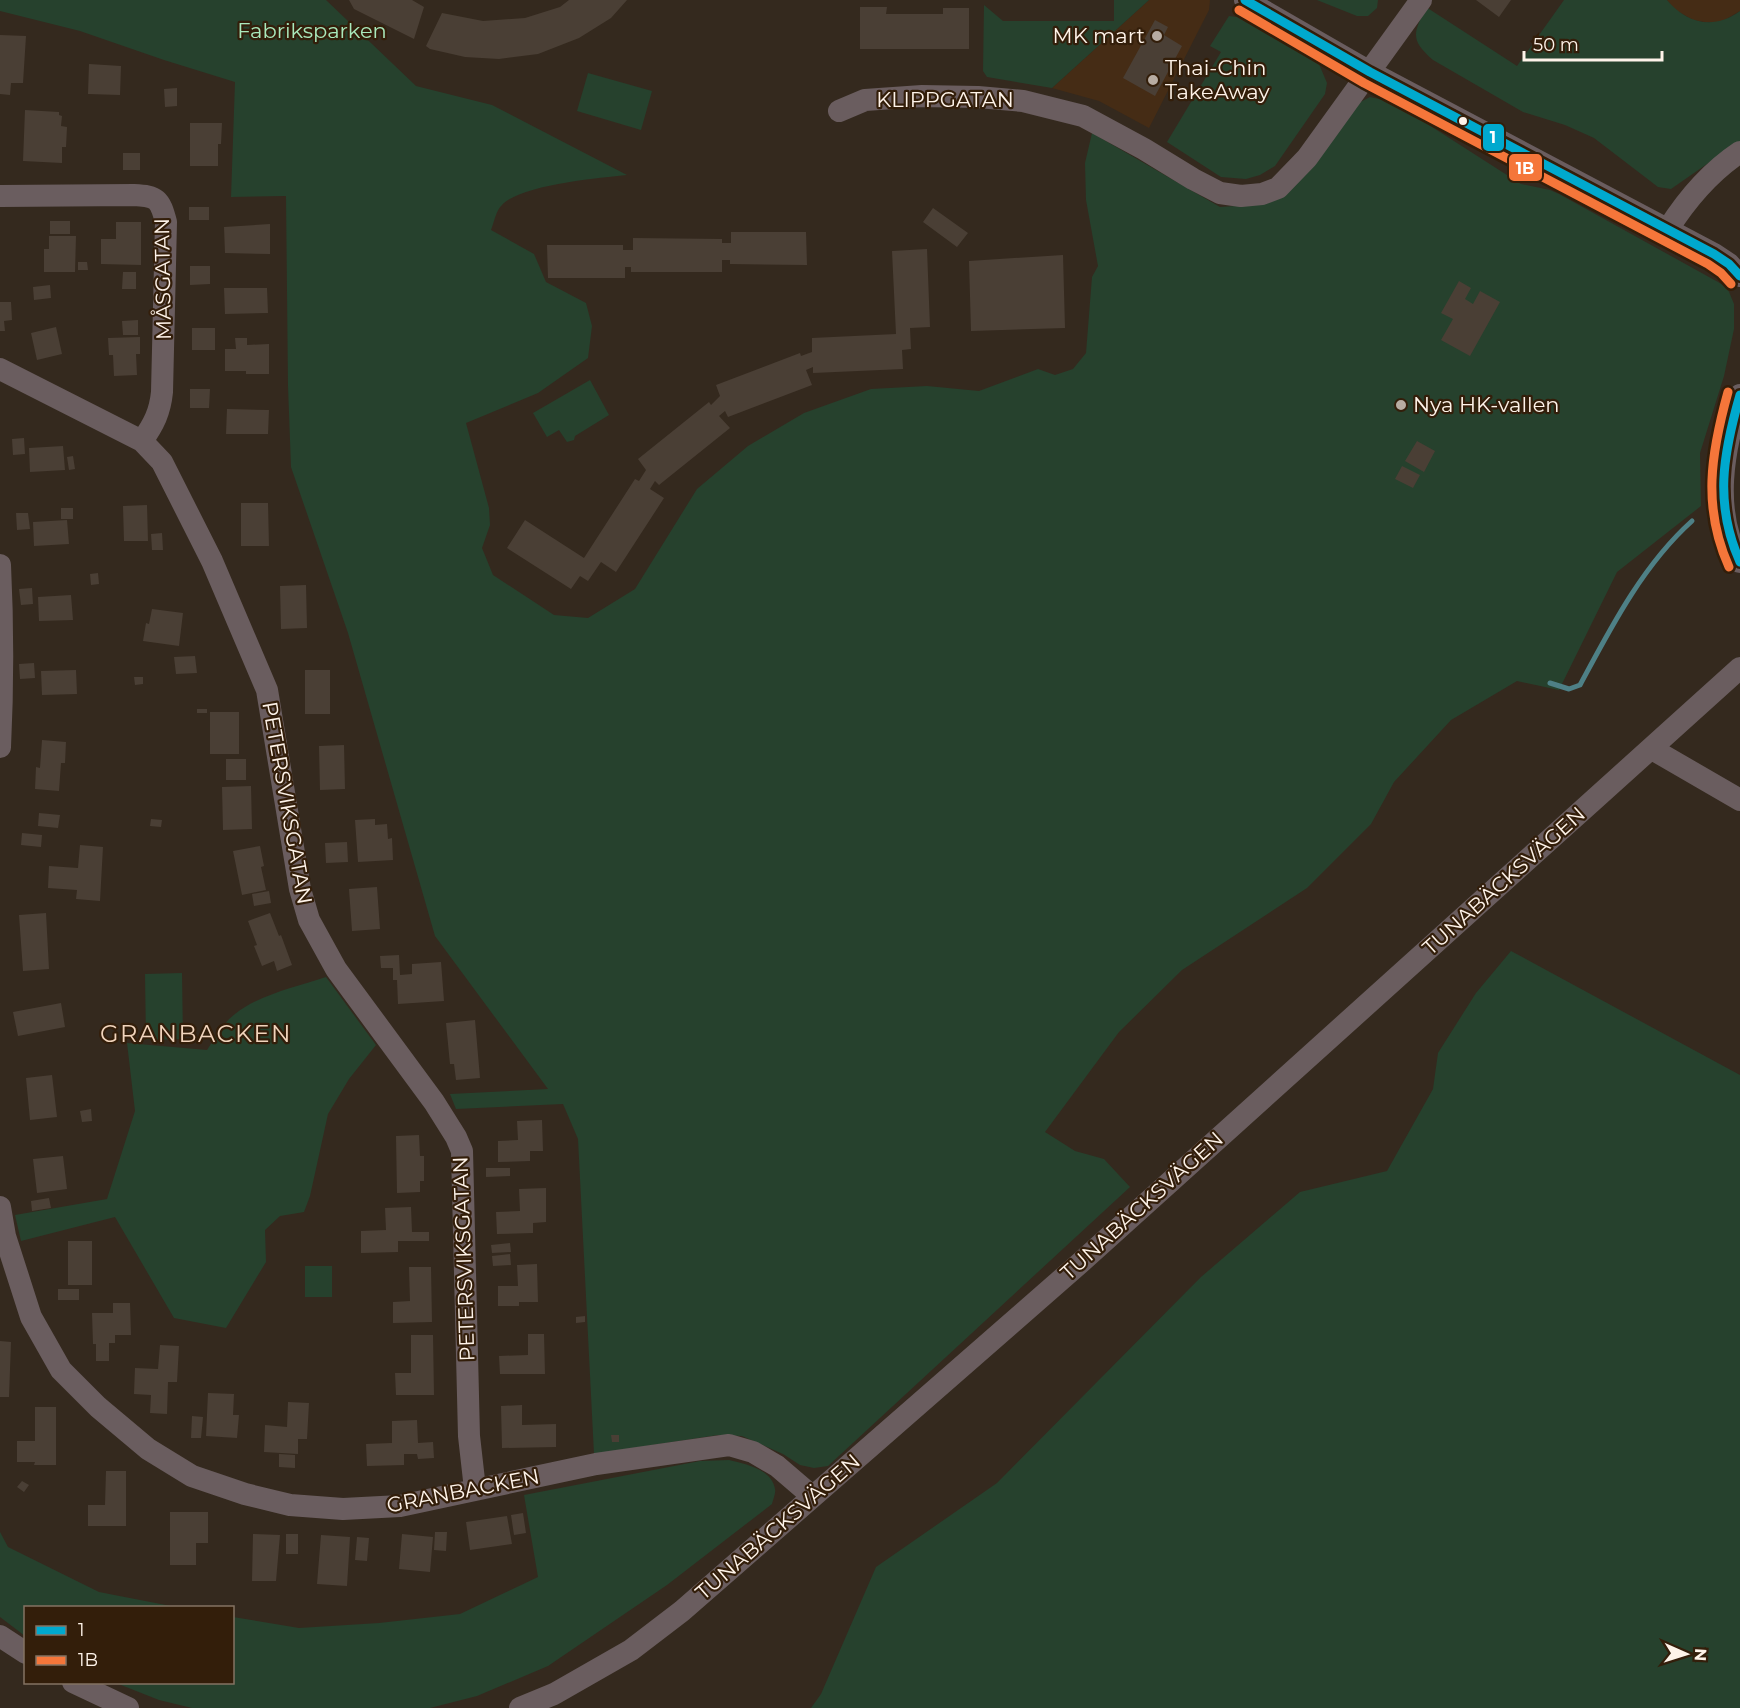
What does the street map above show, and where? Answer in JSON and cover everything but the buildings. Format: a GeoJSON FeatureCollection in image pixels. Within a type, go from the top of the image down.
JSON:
{"type":"FeatureCollection","features":[{"type":"Feature","properties":{"kind":"street"},"geometry":{"type":"LineString","coordinates":[[1245,0],[1370,72],[1714,254],[1729,264],[1740,276]]}},
{"type":"Feature","properties":{"kind":"street","name":"KLIPPGATAN"},"geometry":{"type":"LineString","coordinates":[[839,111],[865,100],[922,96],[978,96],[1023,100],[1083,117],[1143,148],[1220,193],[1241,196],[1262,194],[1278,188],[1306,158],[1421,0]]}},
{"type":"Feature","properties":{"kind":"street"},"geometry":{"type":"LineString","coordinates":[[1668,229],[1688,199],[1740,152]]}},
{"type":"Feature","properties":{"kind":"street","name":"MÅSGATAN"},"geometry":{"type":"LineString","coordinates":[[0,196],[134,195],[151,196],[162,204],[166,222],[162,392],[160,410],[154,426],[142,441]]}},
{"type":"Feature","properties":{"kind":"street","name":"PETERSVIKSGATAN"},"geometry":{"type":"LineString","coordinates":[[0,369],[142,441],[162,462],[252,651],[267,690],[300,889],[309,920],[336,969],[434,1102],[462,1151],[469,1436],[475,1489]]}},
{"type":"Feature","properties":{"kind":"street"},"geometry":{"type":"LineString","coordinates":[[1740,395],[1727,448],[1722,495],[1725,523],[1740,562]]}},
{"type":"Feature","properties":{"kind":"street"},"geometry":{"type":"LineString","coordinates":[[0,565],[3,692],[0,747]]}},
{"type":"Feature","properties":{"kind":"street","name":"TUNABÄCKSVÄGEN"},"geometry":{"type":"LineString","coordinates":[[520,1708],[554,1694],[631,1650],[691,1603],[1079,1264],[1740,668]]}},
{"type":"Feature","properties":{"kind":"street"},"geometry":{"type":"LineString","coordinates":[[1652,749],[1740,800]]}},
{"type":"Feature","properties":{"kind":"street","name":"GRANBACKEN"},"geometry":{"type":"LineString","coordinates":[[0,1207],[5,1236],[31,1317],[61,1370],[98,1407],[148,1449],[192,1476],[244,1494],[290,1505],[343,1509],[400,1506],[596,1464],[729,1445],[753,1452],[777,1466],[812,1496]]}},
{"type":"Feature","properties":{"kind":"street"},"geometry":{"type":"LineString","coordinates":[[0,1636],[24,1652]]}},
{"type":"Feature","properties":{"kind":"street"},"geometry":{"type":"LineString","coordinates":[[75,1684],[128,1708]]}},
{"type":"Feature","properties":{"kind":"shaded area"},"geometry":{"type":"Polygon","coordinates":[[[1149,0],[1210,0],[1209,10],[1149,128],[1099,101],[1052,88],[1149,0]]]}},
{"type":"Feature","properties":{"kind":"shaded area"},"geometry":{"type":"Polygon","coordinates":[[[1667,0],[1740,0],[1740,11],[1721,22],[1705,22],[1693,20],[1674,9],[1667,0]]]}},
{"type":"Feature","properties":{"kind":"green space","name":"Fabriksparken"},"geometry":{"type":"Polygon","coordinates":[[[0,0],[326,0],[416,86],[492,105],[627,175],[560,184],[525,192],[511,198],[500,207],[491,230],[534,254],[546,282],[586,303],[592,326],[588,358],[538,393],[466,423],[489,508],[490,525],[482,548],[493,575],[554,615],[588,618],[635,589],[697,489],[748,446],[804,413],[871,389],[927,386],[979,391],[1038,369],[1055,375],[1073,369],[1086,353],[1092,277],[1098,266],[1086,200],[1085,163],[1092,133],[1220,207],[1251,205],[1349,108],[1370,97],[1393,102],[1521,184],[1559,194],[1727,287],[1734,304],[1734,329],[1724,376],[1700,453],[1701,506],[1617,572],[1559,690],[1517,681],[1451,720],[1394,782],[1371,824],[1307,888],[1182,970],[1119,1032],[1045,1132],[1075,1151],[1104,1159],[1130,1187],[828,1466],[814,1468],[800,1465],[783,1454],[742,1436],[718,1435],[594,1454],[578,1139],[563,1104],[456,1109],[450,1094],[548,1089],[435,936],[348,633],[291,467],[286,196],[231,197],[235,82],[80,31],[0,11],[0,0]]]}},
{"type":"Feature","properties":{"kind":"green space"},"geometry":{"type":"Polygon","coordinates":[[[1114,0],[1149,0],[1052,88],[987,77],[983,71],[984,5],[1003,21],[1114,21],[1114,0]]]}},
{"type":"Feature","properties":{"kind":"green space"},"geometry":{"type":"Polygon","coordinates":[[[1317,0],[1378,0],[1377,8],[1368,16],[1357,16],[1317,0]]]}},
{"type":"Feature","properties":{"kind":"green space"},"geometry":{"type":"Polygon","coordinates":[[[1564,0],[1667,0],[1683,15],[1701,22],[1720,21],[1740,11],[1740,141],[1671,189],[1658,187],[1594,138],[1565,125],[1523,112],[1433,60],[1417,41],[1417,30],[1426,7],[1517,66],[1564,0]]]}},
{"type":"Feature","properties":{"kind":"green space"},"geometry":{"type":"Polygon","coordinates":[[[1229,16],[1237,17],[1319,64],[1327,83],[1325,94],[1275,166],[1260,175],[1246,179],[1221,177],[1167,142],[1221,52],[1210,46],[1229,16]]]}},
{"type":"Feature","properties":{"kind":"green space"},"geometry":{"type":"Polygon","coordinates":[[[588,73],[652,91],[641,130],[577,111],[588,73]]]}},
{"type":"Feature","properties":{"kind":"green space"},"geometry":{"type":"Polygon","coordinates":[[[590,380],[609,415],[575,436],[574,440],[567,442],[559,430],[547,437],[533,413],[590,380]]]}},
{"type":"Feature","properties":{"kind":"green space"},"geometry":{"type":"Polygon","coordinates":[[[1511,951],[1740,1075],[1740,1708],[811,1708],[821,1694],[876,1567],[997,1483],[1201,1277],[1300,1192],[1387,1171],[1433,1089],[1438,1053],[1476,993],[1511,951]]]}},
{"type":"Feature","properties":{"kind":"green space"},"geometry":{"type":"Polygon","coordinates":[[[182,973],[183,1039],[146,1040],[145,974],[182,973]]]}},
{"type":"Feature","properties":{"kind":"green space"},"geometry":{"type":"Polygon","coordinates":[[[326,977],[376,1045],[349,1079],[328,1114],[310,1196],[304,1212],[280,1216],[265,1230],[266,1262],[226,1328],[174,1318],[115,1217],[21,1241],[15,1215],[107,1199],[135,1111],[127,1043],[207,1050],[227,1022],[245,1007],[267,996],[326,977]]]}},
{"type":"Feature","properties":{"kind":"green space"},"geometry":{"type":"Polygon","coordinates":[[[305,1266],[332,1266],[332,1297],[305,1297],[305,1266]]]}},
{"type":"Feature","properties":{"kind":"green space"},"geometry":{"type":"Polygon","coordinates":[[[729,1460],[743,1463],[763,1472],[773,1482],[775,1494],[772,1504],[667,1585],[548,1666],[477,1696],[430,1708],[192,1708],[159,1700],[119,1684],[234,1684],[234,1617],[299,1628],[379,1623],[460,1614],[538,1577],[524,1495],[700,1461],[729,1460]]]}},
{"type":"Feature","properties":{"kind":"green space"},"geometry":{"type":"Polygon","coordinates":[[[0,1532],[8,1547],[99,1592],[171,1606],[24,1606],[24,1635],[0,1617],[0,1532]]]}},
{"type":"Feature","properties":{"kind":"waterway"},"geometry":{"type":"LineString","coordinates":[[1550,683],[1569,689],[1580,685],[1616,619],[1643,577],[1674,538],[1692,521]]}},
{"type":"Feature","properties":{"kind":"transit line","name":"1"},"geometry":{"type":"LineString","coordinates":[[1245,0],[1370,72],[1714,254],[1729,264],[1740,276]]}},
{"type":"Feature","properties":{"kind":"transit line","name":"1B"},"geometry":{"type":"LineString","coordinates":[[1239,10],[1364,83],[1708,264],[1731,284]]}},
{"type":"Feature","properties":{"kind":"transit line","name":"1B"},"geometry":{"type":"LineString","coordinates":[[1728,392],[1717,437],[1712,501],[1715,523],[1729,567]]}},
{"type":"Feature","properties":{"kind":"transit line","name":"1"},"geometry":{"type":"LineString","coordinates":[[1740,395],[1729,438],[1724,479],[1727,520],[1740,562]]}},
{"type":"Feature","properties":{"kind":"place","name":"MK mart"},"geometry":{"type":"Point","coordinates":[1157,36]}},
{"type":"Feature","properties":{"kind":"place","name":"Thai-Chin TakeAway"},"geometry":{"type":"Point","coordinates":[1153,80]}},
{"type":"Feature","properties":{"kind":"place","name":"Nya HK-vallen"},"geometry":{"type":"Point","coordinates":[1401,405]}},
{"type":"Feature","properties":{"kind":"district","name":"GRANBACKEN"},"geometry":{"type":"Point","coordinates":[196,1034]}}]}
